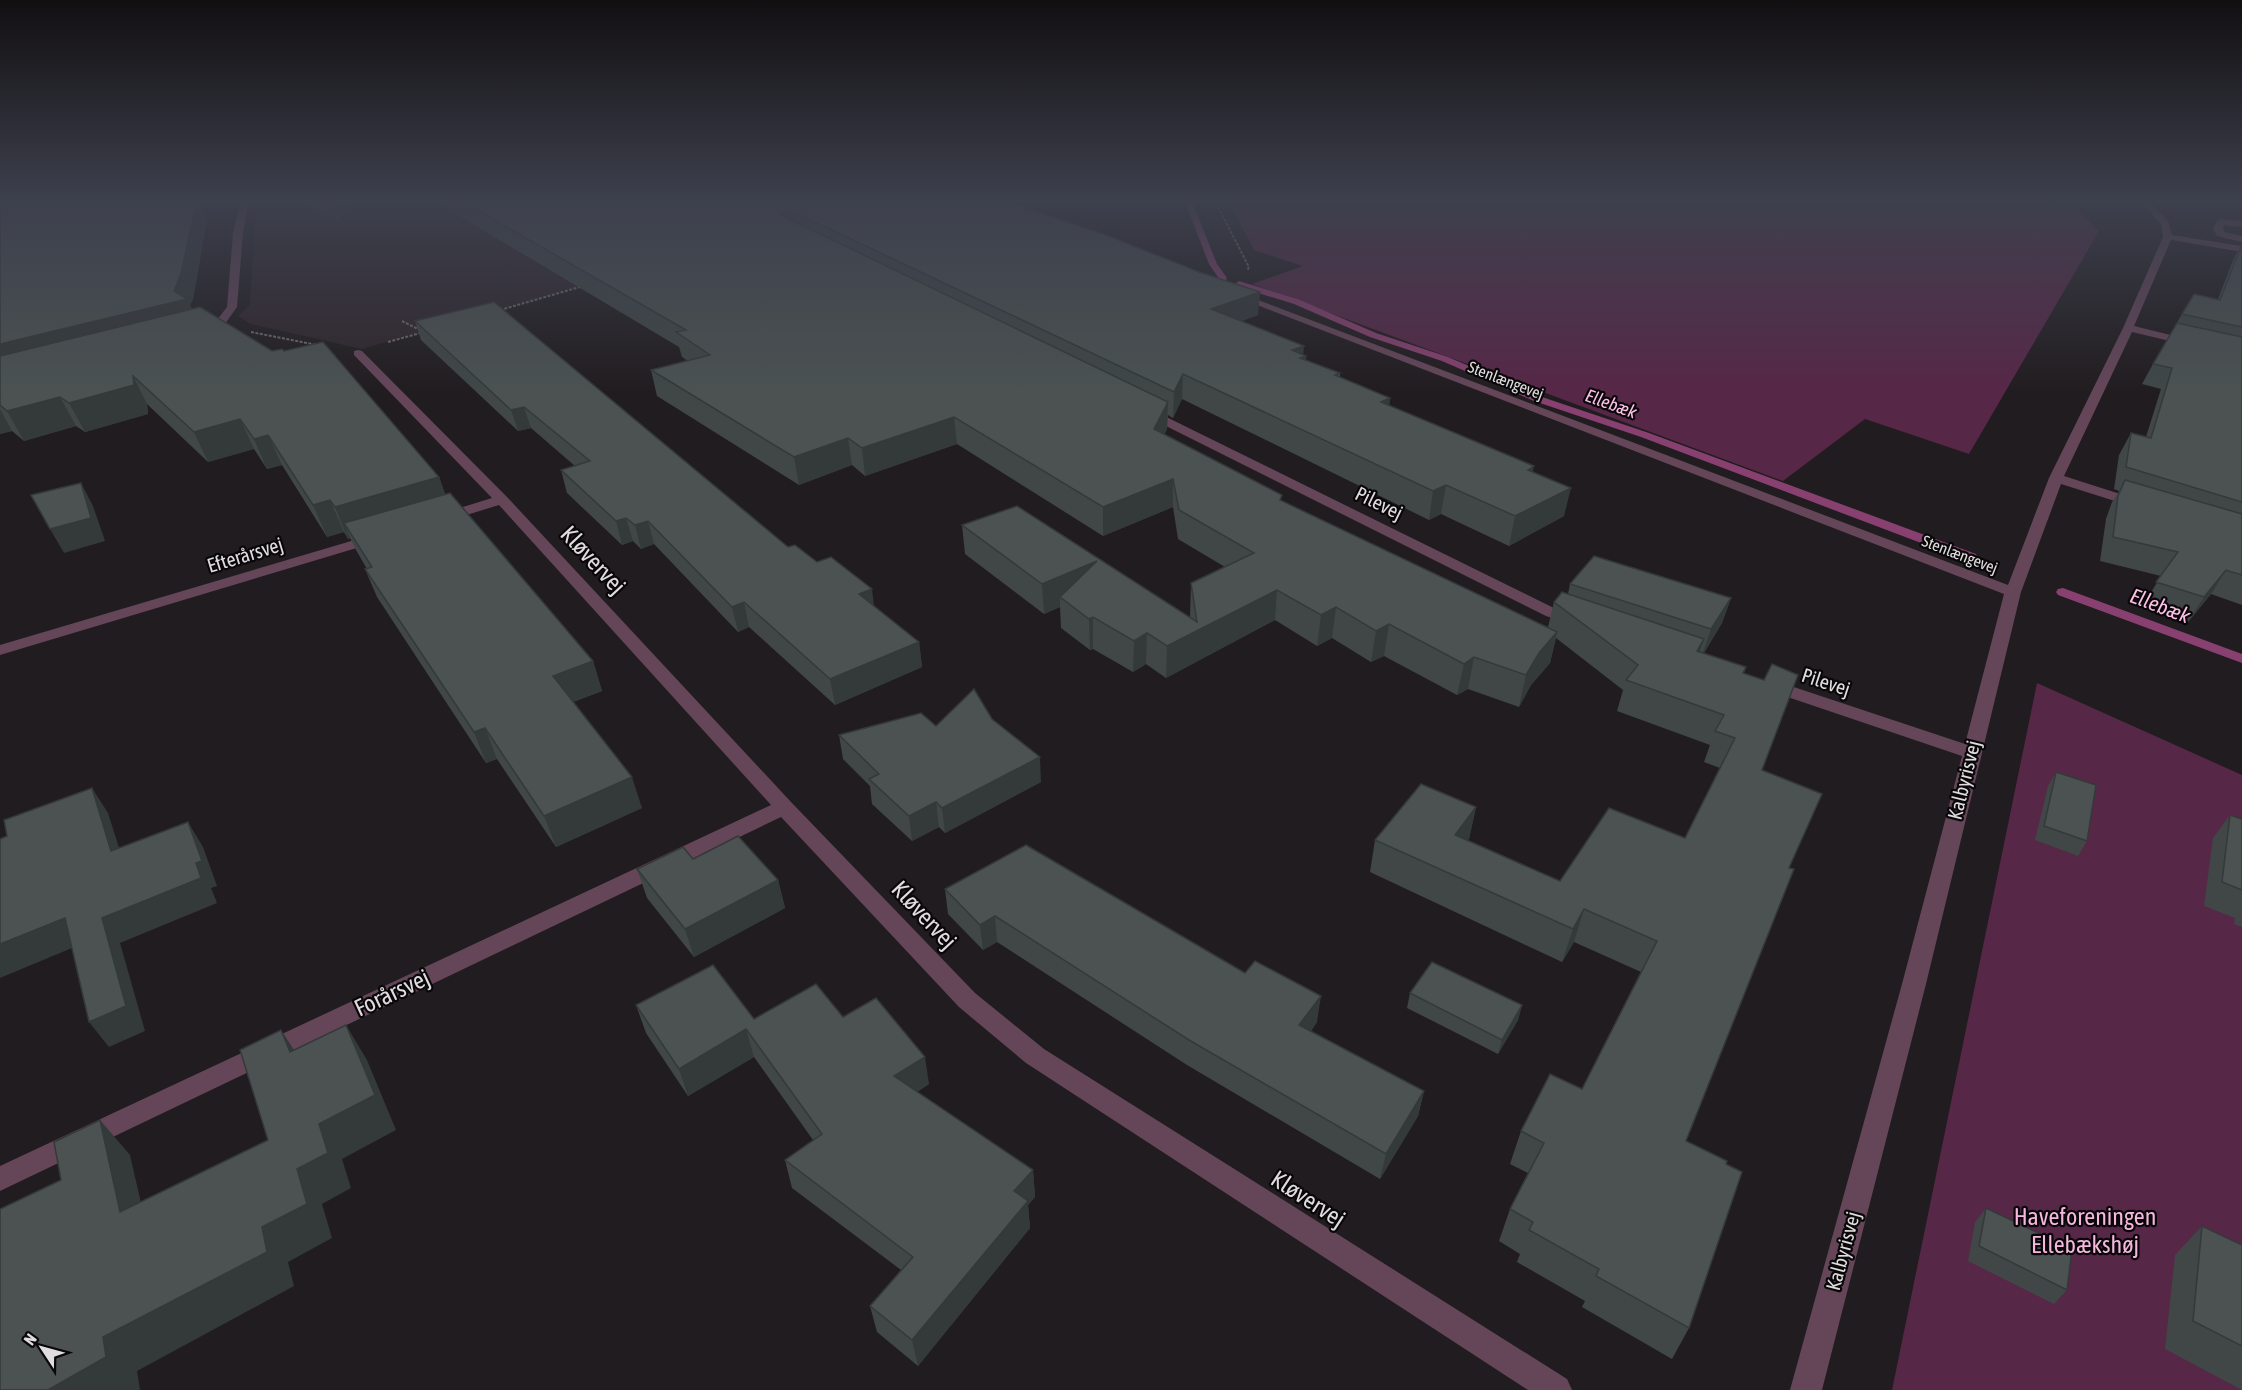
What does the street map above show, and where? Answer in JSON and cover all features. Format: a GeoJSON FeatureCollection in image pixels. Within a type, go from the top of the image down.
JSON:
{"type":"FeatureCollection","features":[{"type":"Feature","properties":{"kind":"street"},"geometry":{"type":"LineString","coordinates":[[195,332],[218,326],[232,308],[236,264]]}},
{"type":"Feature","properties":{"kind":"street","name":"Kalbyrisvej"},"geometry":{"type":"LineString","coordinates":[[1806,1390],[1914,984],[2013,592],[2056,478],[2156,264]]}},
{"type":"Feature","properties":{"kind":"street","name":"Stenlængevej"},"geometry":{"type":"LineString","coordinates":[[1214,286],[2013,592]]}},
{"type":"Feature","properties":{"kind":"street"},"geometry":{"type":"LineString","coordinates":[[2128,328],[2208,347]]}},
{"type":"Feature","properties":{"kind":"street","name":"Kløvervej"},"geometry":{"type":"LineString","coordinates":[[358,353],[502,500],[784,807],[967,1000],[1035,1056],[1556,1390]]}},
{"type":"Feature","properties":{"kind":"street","name":"Pilevej"},"geometry":{"type":"LineString","coordinates":[[1134,405],[1552,613],[1586,624]]}},
{"type":"Feature","properties":{"kind":"street"},"geometry":{"type":"LineString","coordinates":[[2056,478],[2154,509]]}},
{"type":"Feature","properties":{"kind":"street"},"geometry":{"type":"LineString","coordinates":[[422,524],[502,500]]}},
{"type":"Feature","properties":{"kind":"street","name":"Efterårsvej"},"geometry":{"type":"LineString","coordinates":[[0,650],[388,534]]}},
{"type":"Feature","properties":{"kind":"street","name":"Pilevej"},"geometry":{"type":"LineString","coordinates":[[1756,681],[1971,752]]}},
{"type":"Feature","properties":{"kind":"street","name":"Forårsvej"},"geometry":{"type":"LineString","coordinates":[[0,1179],[784,807]]}},
{"type":"Feature","properties":{"kind":"path"},"geometry":{"type":"LineString","coordinates":[[1214,286],[1245,276],[1249,267],[1247,264]]}},
{"type":"Feature","properties":{"kind":"path"},"geometry":{"type":"LineString","coordinates":[[492,312],[584,286]]}},
{"type":"Feature","properties":{"kind":"path"},"geometry":{"type":"LineString","coordinates":[[218,326],[358,353],[423,332],[402,321]]}},
{"type":"Feature","properties":{"kind":"shaded area"},"geometry":{"type":"Polygon","coordinates":[[[252,264],[655,264],[362,349],[251,324],[238,316],[250,305],[252,264]]]}},
{"type":"Feature","properties":{"kind":"green space"},"geometry":{"type":"Polygon","coordinates":[[[1296,264],[2080,264],[1969,454],[1865,419],[1783,481],[1252,284],[1303,266],[1296,264]]]}},
{"type":"Feature","properties":{"kind":"green space","name":"Haveforeningen Ellebækshøj"},"geometry":{"type":"Polygon","coordinates":[[[2037,683],[2242,775],[2242,1390],[1892,1390],[2037,683]]]}},
{"type":"Feature","properties":{"kind":"building"},"geometry":{"type":"Polygon","coordinates":[[[0,264],[183,264],[174,291],[187,299],[0,344],[0,264]]]}},
{"type":"Feature","properties":{"kind":"building"},"geometry":{"type":"Polygon","coordinates":[[[571,264],[882,264],[1168,402],[1154,429],[1282,495],[1280,500],[1557,632],[1539,653],[1526,675],[1474,657],[1464,664],[1389,624],[1376,631],[1336,607],[1321,615],[1277,590],[1167,646],[1147,633],[1134,641],[1093,617],[1089,619],[1060,597],[1097,561],[1042,584],[962,525],[1017,506],[1197,622],[1191,583],[1254,553],[1179,510],[1173,479],[1103,507],[954,417],[862,448],[848,438],[794,457],[651,370],[710,355],[676,332],[686,330],[571,264]]]}},
{"type":"Feature","properties":{"kind":"building"},"geometry":{"type":"Polygon","coordinates":[[[904,264],[1179,264],[1260,292],[1211,309],[1304,346],[1292,350],[1306,356],[1300,358],[1340,373],[1335,375],[1390,398],[1381,402],[1534,466],[1528,470],[1571,488],[1515,516],[1446,485],[1433,491],[1183,374],[1174,392],[904,264]]]}},
{"type":"Feature","properties":{"kind":"building"},"geometry":{"type":"Polygon","coordinates":[[[2234,264],[2242,264],[2242,327],[2182,314],[2194,294],[2220,300],[2234,264]]]}},
{"type":"Feature","properties":{"kind":"building"},"geometry":{"type":"Polygon","coordinates":[[[494,302],[788,547],[795,545],[817,562],[831,557],[872,589],[859,594],[919,642],[830,679],[744,602],[732,607],[648,521],[635,525],[626,518],[616,521],[561,470],[590,461],[524,407],[511,410],[415,321],[494,302]]]}},
{"type":"Feature","properties":{"kind":"building"},"geometry":{"type":"Polygon","coordinates":[[[200,307],[272,351],[282,349],[284,351],[323,342],[439,477],[335,507],[330,500],[313,505],[268,435],[254,439],[240,419],[194,432],[133,376],[134,385],[69,403],[60,397],[7,411],[0,405],[0,356],[200,307]]]}},
{"type":"Feature","properties":{"kind":"building"},"geometry":{"type":"Polygon","coordinates":[[[2177,323],[2242,337],[2242,502],[2126,467],[2131,433],[2151,438],[2172,368],[2153,364],[2177,323]]]}},
{"type":"Feature","properties":{"kind":"building"},"geometry":{"type":"Polygon","coordinates":[[[2125,480],[2242,514],[2242,575],[2226,570],[2204,597],[2156,582],[2178,552],[2113,537],[2118,496],[2125,480]]]}},
{"type":"Feature","properties":{"kind":"building"},"geometry":{"type":"Polygon","coordinates":[[[81,483],[91,518],[50,529],[31,495],[81,483]]]}},
{"type":"Feature","properties":{"kind":"building"},"geometry":{"type":"Polygon","coordinates":[[[450,493],[593,661],[553,676],[632,777],[544,816],[485,728],[474,732],[365,569],[372,567],[344,523],[450,493]]]}},
{"type":"Feature","properties":{"kind":"building"},"geometry":{"type":"Polygon","coordinates":[[[1594,556],[1731,598],[1711,629],[1570,584],[1594,556]]]}},
{"type":"Feature","properties":{"kind":"building"},"geometry":{"type":"Polygon","coordinates":[[[1562,592],[1704,639],[1697,651],[1746,667],[1743,673],[1764,680],[1772,664],[1798,675],[1762,770],[1822,794],[1789,868],[1794,869],[1686,1141],[1727,1161],[1726,1164],[1742,1172],[1689,1328],[1596,1276],[1599,1269],[1529,1230],[1533,1222],[1510,1209],[1544,1143],[1521,1131],[1550,1074],[1582,1089],[1657,941],[1584,909],[1573,929],[1375,840],[1421,784],[1476,807],[1455,835],[1560,881],[1609,808],[1685,838],[1735,738],[1715,731],[1724,715],[1626,680],[1638,665],[1554,602],[1562,592]]]}},
{"type":"Feature","properties":{"kind":"building"},"geometry":{"type":"Polygon","coordinates":[[[974,689],[992,719],[1040,757],[942,808],[936,802],[909,816],[869,779],[879,774],[839,735],[921,713],[936,726],[974,689]]]}},
{"type":"Feature","properties":{"kind":"building"},"geometry":{"type":"Polygon","coordinates":[[[2056,772],[2096,785],[2087,841],[2044,826],[2056,772]]]}},
{"type":"Feature","properties":{"kind":"building"},"geometry":{"type":"Polygon","coordinates":[[[92,788],[111,851],[188,822],[202,861],[196,863],[201,878],[102,918],[126,1006],[89,1022],[65,918],[0,944],[0,839],[7,836],[4,820],[92,788]]]}},
{"type":"Feature","properties":{"kind":"building"},"geometry":{"type":"Polygon","coordinates":[[[2230,815],[2242,819],[2242,890],[2222,882],[2230,815]]]}},
{"type":"Feature","properties":{"kind":"building"},"geometry":{"type":"Polygon","coordinates":[[[738,836],[778,880],[685,929],[637,869],[683,847],[693,859],[738,836]]]}},
{"type":"Feature","properties":{"kind":"building"},"geometry":{"type":"Polygon","coordinates":[[[1026,845],[1245,973],[1255,961],[1321,996],[1299,1025],[1424,1091],[1386,1154],[1189,1040],[995,916],[980,925],[945,889],[1026,845]]]}},
{"type":"Feature","properties":{"kind":"building"},"geometry":{"type":"Polygon","coordinates":[[[1432,962],[1522,1005],[1502,1040],[1410,993],[1432,962]]]}},
{"type":"Feature","properties":{"kind":"building"},"geometry":{"type":"Polygon","coordinates":[[[713,965],[754,1019],[816,984],[843,1017],[876,998],[925,1057],[894,1076],[1033,1170],[1014,1191],[1028,1201],[912,1340],[870,1306],[913,1257],[785,1160],[822,1134],[746,1029],[679,1069],[636,1005],[713,965]]]}},
{"type":"Feature","properties":{"kind":"building"},"geometry":{"type":"Polygon","coordinates":[[[346,1025],[375,1095],[319,1124],[328,1153],[297,1169],[307,1204],[262,1227],[267,1252],[103,1337],[106,1357],[48,1390],[0,1390],[0,1209],[61,1180],[54,1142],[100,1120],[120,1212],[268,1140],[240,1050],[281,1030],[290,1052],[346,1025]]]}},
{"type":"Feature","properties":{"kind":"building"},"geometry":{"type":"Polygon","coordinates":[[[1986,1208],[2072,1249],[2067,1290],[1979,1246],[1986,1208]]]}},
{"type":"Feature","properties":{"kind":"building"},"geometry":{"type":"Polygon","coordinates":[[[2202,1226],[2242,1245],[2242,1346],[2193,1321],[2202,1226]]]}},
{"type":"Feature","properties":{"kind":"waterway","name":"Ellebæk"},"geometry":{"type":"LineString","coordinates":[[1213,264],[1223,278]]}},
{"type":"Feature","properties":{"kind":"waterway","name":"Ellebæk"},"geometry":{"type":"LineString","coordinates":[[1239,284],[1297,302],[1373,335],[1445,359],[1538,399],[1645,435],[1971,557]]}},
{"type":"Feature","properties":{"kind":"waterway","name":"Ellebæk"},"geometry":{"type":"LineString","coordinates":[[2063,592],[2242,659]]}}]}
